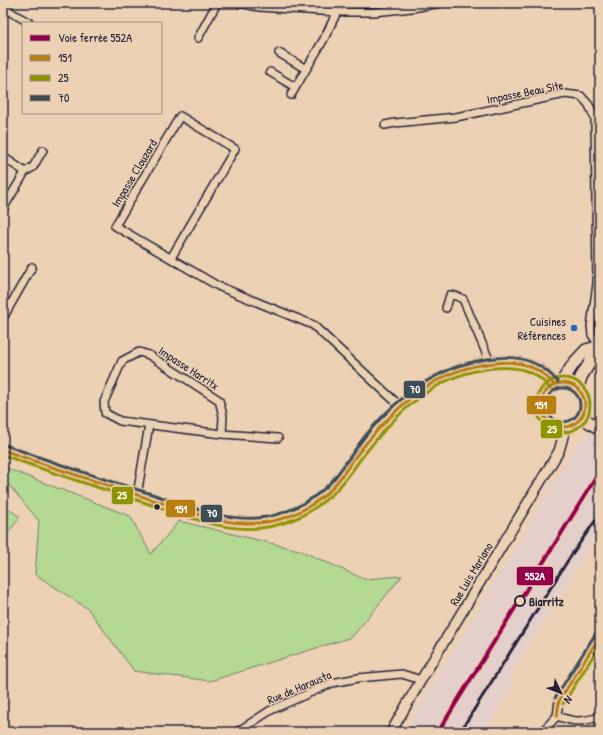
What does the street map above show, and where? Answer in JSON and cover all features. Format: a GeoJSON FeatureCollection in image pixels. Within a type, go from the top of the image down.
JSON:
{"type":"FeatureCollection","features":[{"type":"Feature","properties":{"kind":"main road"},"geometry":{"type":"LineString","coordinates":[[3,450],[137,495],[221,521],[250,523],[266,522],[284,518],[298,512],[333,487],[365,444],[400,406],[418,392],[458,371],[490,362],[508,362],[525,365],[539,370],[557,384],[573,385],[578,388],[584,399],[584,411],[581,417],[574,423],[566,426],[558,426],[551,423],[542,411],[544,396],[548,389],[557,384],[586,350],[600,346]]}},
{"type":"Feature","properties":{"kind":"main road"},"geometry":{"type":"LineString","coordinates":[[578,388],[587,364],[600,346]]}},
{"type":"Feature","properties":{"kind":"main road"},"geometry":{"type":"LineString","coordinates":[[581,417],[597,427]]}},
{"type":"Feature","properties":{"kind":"street"},"geometry":{"type":"LineString","coordinates":[[4,3],[12,13],[28,22]]}},
{"type":"Feature","properties":{"kind":"street"},"geometry":{"type":"LineString","coordinates":[[198,38],[217,3]]}},
{"type":"Feature","properties":{"kind":"street"},"geometry":{"type":"LineString","coordinates":[[239,3],[259,7],[337,12],[374,12],[441,3]]}},
{"type":"Feature","properties":{"kind":"street"},"geometry":{"type":"LineString","coordinates":[[290,95],[331,26],[337,12]]}},
{"type":"Feature","properties":{"kind":"street"},"geometry":{"type":"LineString","coordinates":[[279,53],[306,69]]}},
{"type":"Feature","properties":{"kind":"street"},"geometry":{"type":"LineString","coordinates":[[270,72],[295,87]]}},
{"type":"Feature","properties":{"kind":"street","name":"Impasse Beau Site"},"geometry":{"type":"LineString","coordinates":[[384,125],[456,117],[565,94],[581,96],[589,105],[595,119],[597,284],[591,326],[592,335],[600,346]]}},
{"type":"Feature","properties":{"kind":"street","name":"Impasse Clouzard"},"geometry":{"type":"LineString","coordinates":[[171,258],[235,149],[180,116],[115,226],[218,286],[313,325],[400,406]]}},
{"type":"Feature","properties":{"kind":"street"},"geometry":{"type":"LineString","coordinates":[[3,209],[25,172],[33,167],[43,150]]}},
{"type":"Feature","properties":{"kind":"street"},"geometry":{"type":"LineString","coordinates":[[3,157],[25,172]]}},
{"type":"Feature","properties":{"kind":"street"},"geometry":{"type":"LineString","coordinates":[[3,318],[32,266]]}},
{"type":"Feature","properties":{"kind":"street"},"geometry":{"type":"LineString","coordinates":[[446,308],[450,295],[463,299],[490,362]]}},
{"type":"Feature","properties":{"kind":"street","name":"Impasse Harritx"},"geometry":{"type":"LineString","coordinates":[[222,434],[223,416],[219,400],[149,355],[139,352],[122,361],[104,402],[105,413],[120,421],[222,434],[278,438]]}},
{"type":"Feature","properties":{"kind":"street"},"geometry":{"type":"LineString","coordinates":[[137,495],[149,425]]}},
{"type":"Feature","properties":{"kind":"street","name":"Rue Luis Mariano"},"geometry":{"type":"LineString","coordinates":[[391,732],[559,451],[566,426]]}},
{"type":"Feature","properties":{"kind":"street"},"geometry":{"type":"LineString","coordinates":[[542,732],[557,716],[559,701],[600,636]]}},
{"type":"Feature","properties":{"kind":"street","name":"Rue de Harausta"},"geometry":{"type":"LineString","coordinates":[[237,732],[271,710],[332,683],[358,678],[402,674],[421,680]]}},
{"type":"Feature","properties":{"kind":"street"},"geometry":{"type":"LineString","coordinates":[[557,716],[570,721],[579,722],[600,717]]}},
{"type":"Feature","properties":{"kind":"shaded area"},"geometry":{"type":"Polygon","coordinates":[[[590,433],[600,439],[600,530],[508,680],[514,684],[485,732],[404,732],[578,443],[590,433]]]}},
{"type":"Feature","properties":{"kind":"green space"},"geometry":{"type":"Polygon","coordinates":[[[3,467],[130,516],[151,554],[179,521],[299,550],[364,579],[402,576],[352,637],[210,681],[134,671],[88,609],[35,574],[39,521],[9,485],[3,487],[3,467]]]}},
{"type":"Feature","properties":{"kind":"green space"},"geometry":{"type":"Polygon","coordinates":[[[3,505],[20,517],[3,540],[3,505]]]}},
{"type":"Feature","properties":{"kind":"railway"},"geometry":{"type":"LineString","coordinates":[[460,732],[570,557],[600,514]]}},
{"type":"Feature","properties":{"kind":"rail line","name":"552A"},"geometry":{"type":"LineString","coordinates":[[438,732],[600,471]]}},
{"type":"Feature","properties":{"kind":"transit line","name":"70"},"geometry":{"type":"LineString","coordinates":[[5,445],[61,465],[210,513],[238,518],[266,517],[293,509],[326,488],[379,420],[408,394],[440,374],[458,366],[476,361],[505,357],[522,359],[538,365],[552,375],[558,382]]}},
{"type":"Feature","properties":{"kind":"transit line","name":"151"},"geometry":{"type":"LineString","coordinates":[[3,450],[97,482],[223,521],[238,523],[267,522],[291,516],[306,508],[326,494],[336,484],[359,452],[387,420],[402,405],[435,381],[473,366],[512,362],[535,369],[548,378],[554,385]]}},
{"type":"Feature","properties":{"kind":"transit line","name":"25"},"geometry":{"type":"LineString","coordinates":[[3,455],[77,481],[209,523],[253,529],[284,523],[300,516],[329,497],[343,483],[390,424],[404,410],[436,386],[473,371],[494,368],[510,368],[525,370],[532,373],[550,388]]}},
{"type":"Feature","properties":{"kind":"transit line","name":"25"},"geometry":{"type":"LineString","coordinates":[[563,378],[578,383],[582,386],[585,390],[590,405],[585,420],[582,424],[578,427],[563,432],[548,427],[544,424],[541,420],[536,405],[541,390],[544,386],[548,383],[563,378]]}},
{"type":"Feature","properties":{"kind":"transit line","name":"151"},"geometry":{"type":"LineString","coordinates":[[563,383],[575,387],[581,393],[585,405],[581,417],[575,423],[563,427],[551,423],[545,417],[541,405],[545,393],[551,387],[563,383]]}},
{"type":"Feature","properties":{"kind":"transit line","name":"70"},"geometry":{"type":"LineString","coordinates":[[563,388],[575,393],[580,405],[575,417],[563,422],[551,417],[546,405],[551,393],[563,388]]}},
{"type":"Feature","properties":{"kind":"transit line","name":"70"},"geometry":{"type":"LineString","coordinates":[[555,698],[596,633]]}},
{"type":"Feature","properties":{"kind":"transit line","name":"151"},"geometry":{"type":"LineString","coordinates":[[557,716],[559,701],[600,636]]}},
{"type":"Feature","properties":{"kind":"transit line","name":"25"},"geometry":{"type":"LineString","coordinates":[[563,704],[600,645]]}},
{"type":"Feature","properties":{"kind":"place","name":"Cuisines Références"},"geometry":{"type":"Point","coordinates":[574,328]}},
{"type":"Feature","properties":{"kind":"place","name":"Biarritz"},"geometry":{"type":"Point","coordinates":[520,601]}}]}
